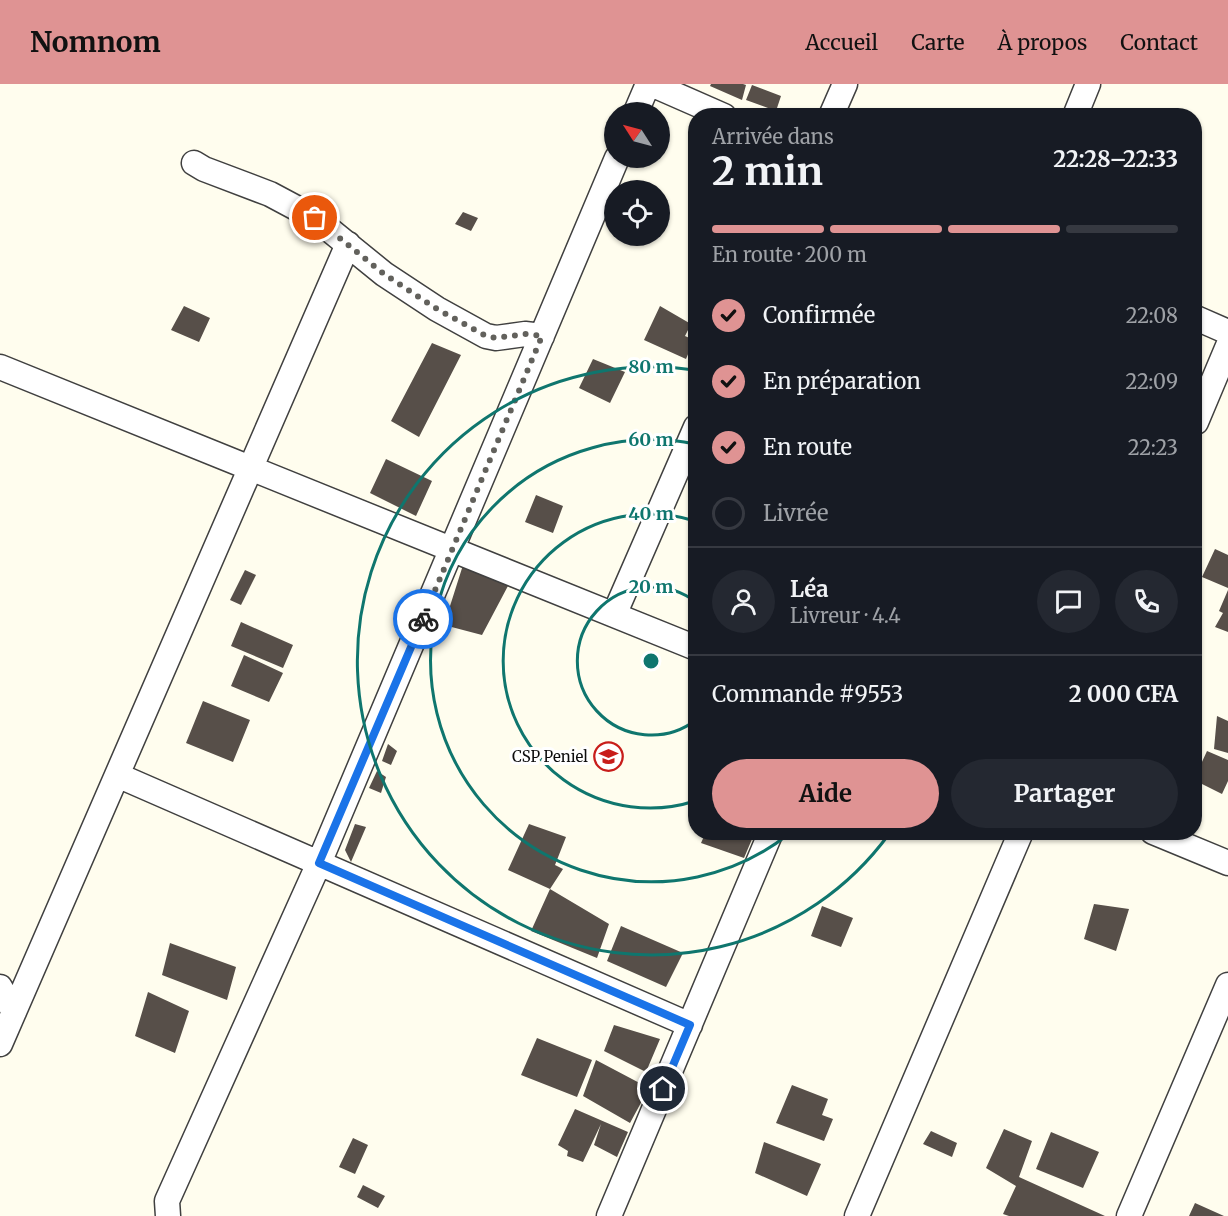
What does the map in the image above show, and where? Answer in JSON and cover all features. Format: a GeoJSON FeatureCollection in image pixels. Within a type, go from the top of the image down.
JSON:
{"type":"FeatureCollection","features":[{"type":"Feature","properties":{"kind":"street"},"geometry":{"type":"LineString","coordinates":[[641,102],[649,84],[705,108]]}},
{"type":"Feature","properties":{"kind":"street"},"geometry":{"type":"LineString","coordinates":[[834,108],[845,84]]}},
{"type":"Feature","properties":{"kind":"street"},"geometry":{"type":"LineString","coordinates":[[194,163],[290,204],[322,222],[384,274],[419,298],[486,336],[496,338],[525,334],[542,336]]}},
{"type":"Feature","properties":{"kind":"street"},"geometry":{"type":"LineString","coordinates":[[168,1216],[167,1201],[319,863],[613,168]]}},
{"type":"Feature","properties":{"kind":"street"},"geometry":{"type":"LineString","coordinates":[[0,1044],[348,244]]}},
{"type":"Feature","properties":{"kind":"street"},"geometry":{"type":"LineString","coordinates":[[1202,321],[1228,332]]}},
{"type":"Feature","properties":{"kind":"street"},"geometry":{"type":"LineString","coordinates":[[1202,408],[1228,346]]}},
{"type":"Feature","properties":{"kind":"street"},"geometry":{"type":"LineString","coordinates":[[0,367],[688,645]]}},
{"type":"Feature","properties":{"kind":"street"},"geometry":{"type":"LineString","coordinates":[[614,615],[688,445]]}},
{"type":"Feature","properties":{"kind":"street"},"geometry":{"type":"LineString","coordinates":[[117,775],[690,1025]]}},
{"type":"Feature","properties":{"kind":"street"},"geometry":{"type":"LineString","coordinates":[[609,1216],[768,840]]}},
{"type":"Feature","properties":{"kind":"street"},"geometry":{"type":"LineString","coordinates":[[857,1216],[1017,840]]}},
{"type":"Feature","properties":{"kind":"street"},"geometry":{"type":"LineString","coordinates":[[1172,840],[1228,863]]}},
{"type":"Feature","properties":{"kind":"street"},"geometry":{"type":"LineString","coordinates":[[1129,1216],[1228,985]]}},
{"type":"Feature","properties":{"kind":"street"},"geometry":{"type":"LineString","coordinates":[[0,987],[14,1012]]}},
{"type":"Feature","properties":{"kind":"building"},"geometry":{"type":"Polygon","coordinates":[[[711,84],[746,85],[742,100],[710,86],[711,84]]]}},
{"type":"Feature","properties":{"kind":"building"},"geometry":{"type":"Polygon","coordinates":[[[752,85],[781,96],[777,108],[768,108],[746,100],[752,85]]]}},
{"type":"Feature","properties":{"kind":"building"},"geometry":{"type":"Polygon","coordinates":[[[463,212],[478,218],[471,231],[455,224],[463,212]]]}},
{"type":"Feature","properties":{"kind":"building"},"geometry":{"type":"Polygon","coordinates":[[[184,306],[210,318],[199,342],[171,330],[184,306]]]}},
{"type":"Feature","properties":{"kind":"building"},"geometry":{"type":"Polygon","coordinates":[[[660,306],[688,322],[685,336],[688,337],[686,359],[644,340],[660,306]]]}},
{"type":"Feature","properties":{"kind":"building"},"geometry":{"type":"Polygon","coordinates":[[[432,343],[461,355],[419,437],[391,421],[432,343]]]}},
{"type":"Feature","properties":{"kind":"building"},"geometry":{"type":"Polygon","coordinates":[[[593,359],[625,372],[610,403],[579,388],[593,359]]]}},
{"type":"Feature","properties":{"kind":"building"},"geometry":{"type":"Polygon","coordinates":[[[386,459],[432,481],[416,516],[370,493],[386,459]]]}},
{"type":"Feature","properties":{"kind":"building"},"geometry":{"type":"Polygon","coordinates":[[[536,495],[563,506],[553,533],[525,522],[536,495]]]}},
{"type":"Feature","properties":{"kind":"building"},"geometry":{"type":"Polygon","coordinates":[[[1215,549],[1228,555],[1228,588],[1202,577],[1215,549]]]}},
{"type":"Feature","properties":{"kind":"building"},"geometry":{"type":"Polygon","coordinates":[[[463,565],[509,584],[482,635],[444,625],[463,565]]]}},
{"type":"Feature","properties":{"kind":"building"},"geometry":{"type":"Polygon","coordinates":[[[245,570],[256,575],[241,605],[230,600],[245,570]]]}},
{"type":"Feature","properties":{"kind":"building"},"geometry":{"type":"Polygon","coordinates":[[[1228,590],[1228,632],[1215,627],[1223,613],[1219,611],[1228,590]]]}},
{"type":"Feature","properties":{"kind":"building"},"geometry":{"type":"Polygon","coordinates":[[[241,622],[293,645],[283,668],[231,646],[241,622]]]}},
{"type":"Feature","properties":{"kind":"building"},"geometry":{"type":"Polygon","coordinates":[[[244,655],[283,673],[269,702],[231,686],[244,655]]]}},
{"type":"Feature","properties":{"kind":"building"},"geometry":{"type":"Polygon","coordinates":[[[203,701],[250,720],[233,762],[186,743],[203,701]]]}},
{"type":"Feature","properties":{"kind":"building"},"geometry":{"type":"Polygon","coordinates":[[[1217,716],[1228,721],[1228,753],[1214,749],[1217,716]]]}},
{"type":"Feature","properties":{"kind":"building"},"geometry":{"type":"Polygon","coordinates":[[[388,744],[397,751],[391,765],[382,761],[388,744]]]}},
{"type":"Feature","properties":{"kind":"building"},"geometry":{"type":"Polygon","coordinates":[[[1207,751],[1228,760],[1228,781],[1222,794],[1202,784],[1202,762],[1207,751]]]}},
{"type":"Feature","properties":{"kind":"building"},"geometry":{"type":"Polygon","coordinates":[[[377,771],[386,777],[381,793],[369,788],[377,771]]]}},
{"type":"Feature","properties":{"kind":"building"},"geometry":{"type":"Polygon","coordinates":[[[355,824],[366,827],[351,862],[345,850],[355,824]]]}},
{"type":"Feature","properties":{"kind":"building"},"geometry":{"type":"Polygon","coordinates":[[[529,824],[566,837],[555,865],[563,869],[550,889],[508,870],[529,824]]]}},
{"type":"Feature","properties":{"kind":"building"},"geometry":{"type":"Polygon","coordinates":[[[702,840],[752,840],[744,858],[701,843],[702,840]]]}},
{"type":"Feature","properties":{"kind":"building"},"geometry":{"type":"Polygon","coordinates":[[[550,889],[609,924],[597,958],[531,931],[550,889]]]}},
{"type":"Feature","properties":{"kind":"building"},"geometry":{"type":"Polygon","coordinates":[[[1094,904],[1129,909],[1116,951],[1084,939],[1094,904]]]}},
{"type":"Feature","properties":{"kind":"building"},"geometry":{"type":"Polygon","coordinates":[[[822,906],[853,918],[841,947],[811,936],[822,906]]]}},
{"type":"Feature","properties":{"kind":"building"},"geometry":{"type":"Polygon","coordinates":[[[621,926],[683,953],[666,987],[607,961],[621,926]]]}},
{"type":"Feature","properties":{"kind":"building"},"geometry":{"type":"Polygon","coordinates":[[[170,943],[236,967],[227,1000],[162,975],[170,943]]]}},
{"type":"Feature","properties":{"kind":"building"},"geometry":{"type":"Polygon","coordinates":[[[148,992],[189,1011],[175,1053],[135,1036],[148,992]]]}},
{"type":"Feature","properties":{"kind":"building"},"geometry":{"type":"Polygon","coordinates":[[[614,1025],[660,1039],[646,1072],[604,1051],[614,1025]]]}},
{"type":"Feature","properties":{"kind":"building"},"geometry":{"type":"Polygon","coordinates":[[[537,1038],[592,1060],[577,1097],[521,1075],[537,1038]]]}},
{"type":"Feature","properties":{"kind":"building"},"geometry":{"type":"Polygon","coordinates":[[[596,1060],[649,1088],[630,1123],[583,1096],[596,1060]]]}},
{"type":"Feature","properties":{"kind":"building"},"geometry":{"type":"Polygon","coordinates":[[[792,1085],[828,1099],[822,1115],[833,1119],[824,1141],[776,1123],[792,1085]]]}},
{"type":"Feature","properties":{"kind":"building"},"geometry":{"type":"Polygon","coordinates":[[[575,1109],[628,1132],[617,1157],[594,1145],[601,1124],[583,1162],[567,1156],[568,1151],[558,1145],[575,1109]]]}},
{"type":"Feature","properties":{"kind":"building"},"geometry":{"type":"Polygon","coordinates":[[[1004,1129],[1032,1141],[1019,1177],[1105,1216],[1009,1216],[1003,1214],[1016,1186],[986,1168],[1004,1129]]]}},
{"type":"Feature","properties":{"kind":"building"},"geometry":{"type":"Polygon","coordinates":[[[931,1131],[957,1143],[952,1157],[923,1144],[931,1131]]]}},
{"type":"Feature","properties":{"kind":"building"},"geometry":{"type":"Polygon","coordinates":[[[1051,1132],[1099,1152],[1083,1188],[1036,1169],[1051,1132]]]}},
{"type":"Feature","properties":{"kind":"building"},"geometry":{"type":"Polygon","coordinates":[[[353,1138],[368,1145],[355,1174],[339,1167],[353,1138]]]}},
{"type":"Feature","properties":{"kind":"building"},"geometry":{"type":"Polygon","coordinates":[[[764,1142],[821,1164],[807,1196],[755,1173],[764,1142]]]}},
{"type":"Feature","properties":{"kind":"building"},"geometry":{"type":"Polygon","coordinates":[[[363,1185],[385,1196],[378,1208],[357,1197],[363,1185]]]}},
{"type":"Feature","properties":{"kind":"building"},"geometry":{"type":"Polygon","coordinates":[[[1195,1203],[1224,1216],[1189,1216],[1195,1203]]]}},
{"type":"Feature","properties":{"kind":"way so far"},"geometry":{"type":"LineString","coordinates":[[315,218],[384,274],[437,309],[486,336],[496,338],[525,334],[542,336],[423,619]]}},
{"type":"Feature","properties":{"kind":"place","name":"CSP Peniel"},"geometry":{"type":"Point","coordinates":[609,756]}},
{"type":"Feature","properties":{"kind":"route"},"geometry":{"type":"LineString","coordinates":[[423,619],[319,863],[690,1025],[663,1089]]}}]}
